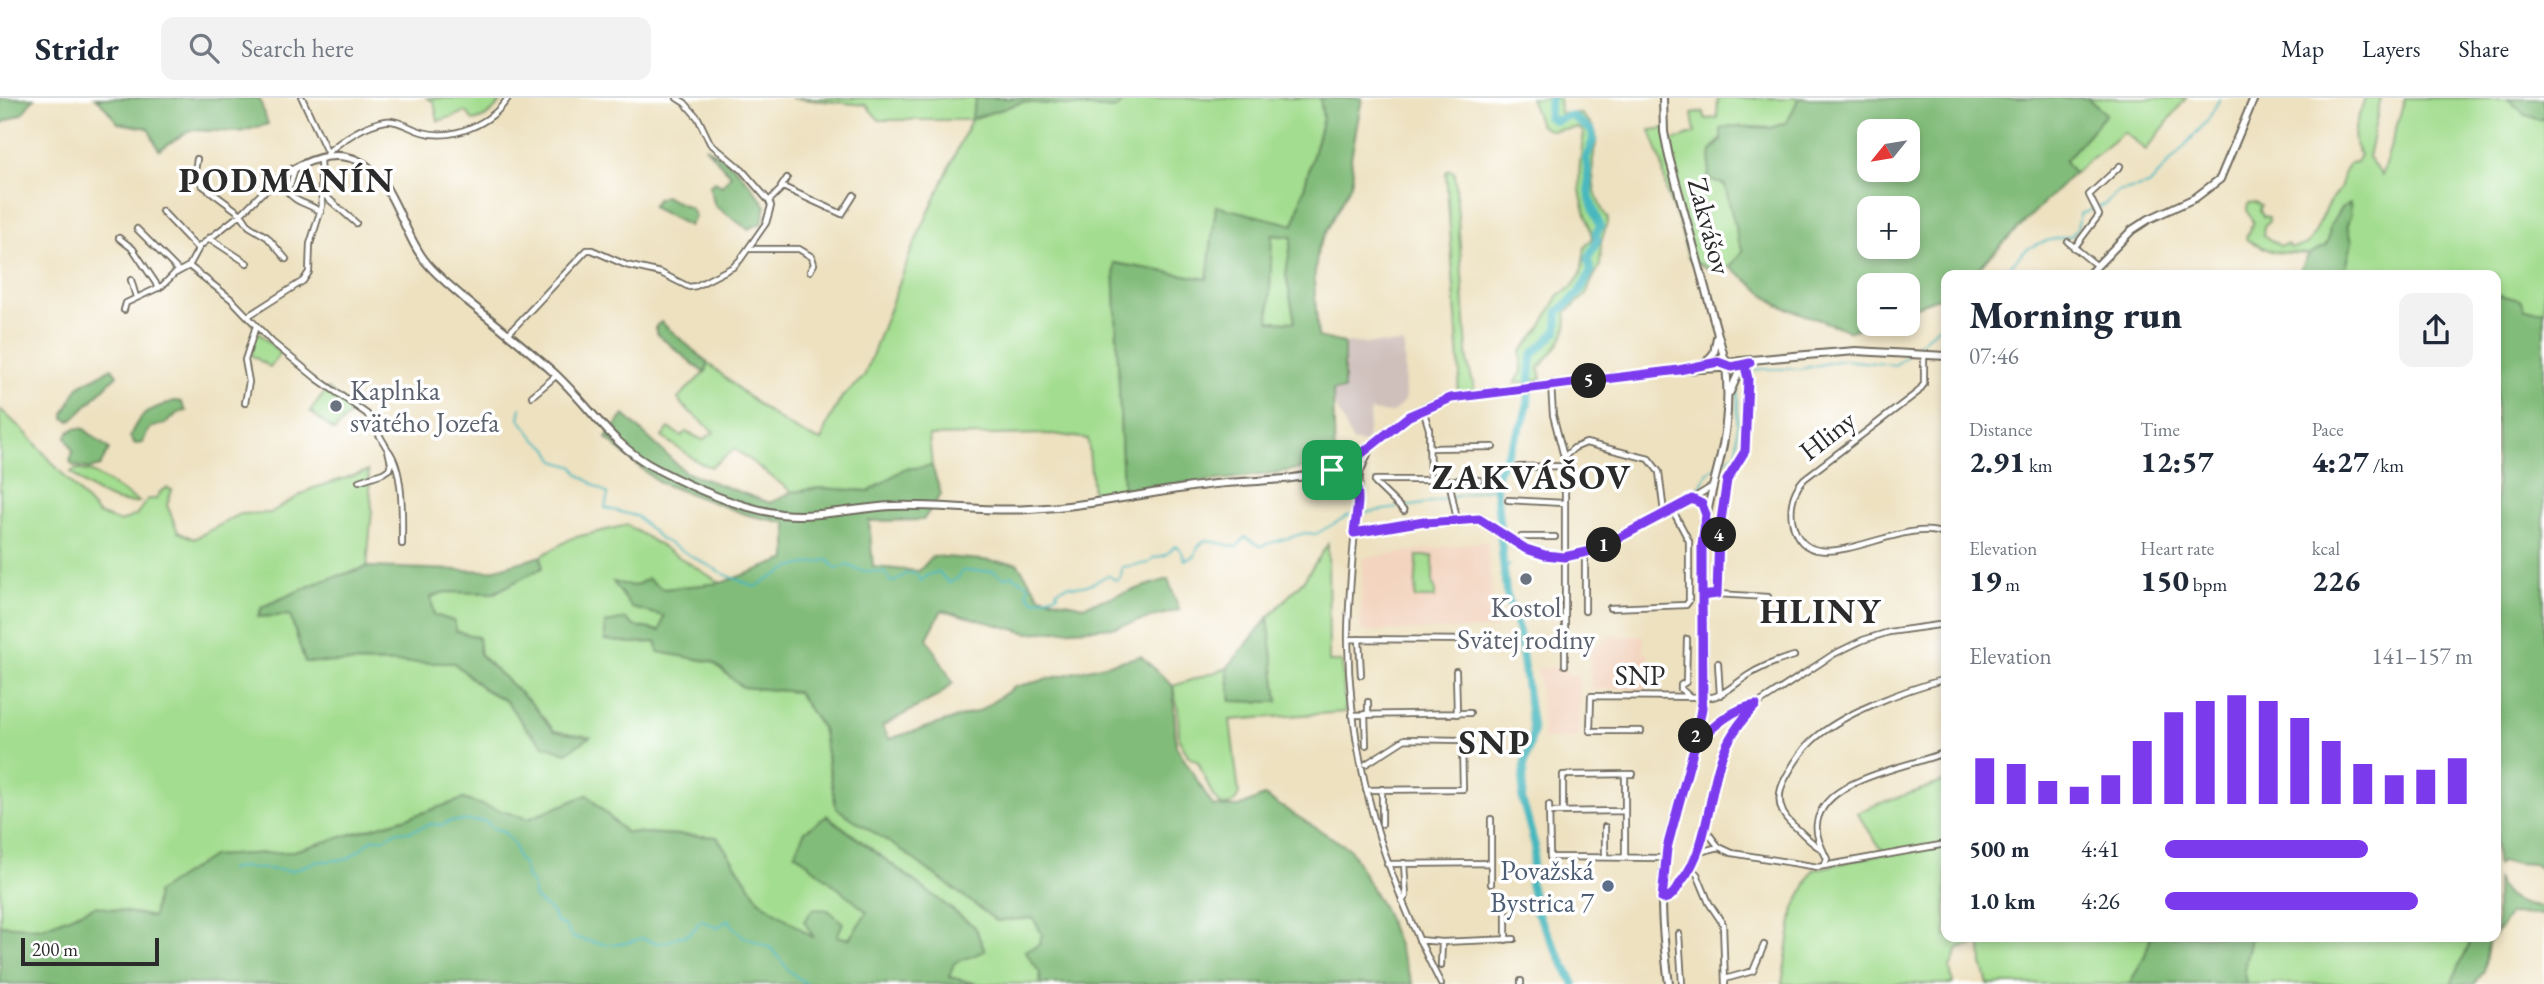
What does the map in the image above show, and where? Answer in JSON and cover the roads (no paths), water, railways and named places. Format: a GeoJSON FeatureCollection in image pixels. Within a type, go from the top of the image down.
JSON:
{"type":"FeatureCollection","features":[{"type":"Feature","properties":{"kind":"street"},"geometry":{"type":"LineString","coordinates":[[302,98],[328,154]]}},
{"type":"Feature","properties":{"kind":"street"},"geometry":{"type":"LineString","coordinates":[[124,310],[124,304],[159,288],[189,266],[198,249],[209,238],[241,214],[278,179],[295,168],[328,154],[374,124],[389,120],[443,136],[462,131],[492,116],[508,98]]}},
{"type":"Feature","properties":{"kind":"street"},"geometry":{"type":"LineString","coordinates":[[508,334],[587,250],[626,265],[661,273],[688,287],[696,286],[733,267],[749,249],[766,223],[771,206],[769,201],[742,170],[710,143],[698,118],[677,98]]}},
{"type":"Feature","properties":{"kind":"street","name":"Zakvášov"},"geometry":{"type":"LineString","coordinates":[[1663,98],[1664,132],[1669,157],[1726,364],[1729,395]]}},
{"type":"Feature","properties":{"kind":"street"},"geometry":{"type":"LineString","coordinates":[[2093,270],[2132,230],[2149,219],[2195,198],[2220,179],[2254,98]]}},
{"type":"Feature","properties":{"kind":"street"},"geometry":{"type":"LineString","coordinates":[[328,154],[349,158],[369,167],[384,186],[425,262],[556,375],[608,434],[655,468],[733,502],[778,513],[799,515],[891,506],[953,506],[997,510],[1047,508],[1161,490],[1308,475],[1332,470],[1352,460],[1400,422],[1423,409],[1457,397],[1679,370],[1718,362],[1732,367],[1761,360]]}},
{"type":"Feature","properties":{"kind":"street"},"geometry":{"type":"LineString","coordinates":[[248,316],[303,281],[309,272],[310,244],[321,212],[323,193],[320,158]]}},
{"type":"Feature","properties":{"kind":"street"},"geometry":{"type":"LineString","coordinates":[[197,159],[195,171],[202,185],[241,214],[249,226],[267,237],[286,260]]}},
{"type":"Feature","properties":{"kind":"street"},"geometry":{"type":"LineString","coordinates":[[2074,248],[2099,215],[2089,195],[2120,166]]}},
{"type":"Feature","properties":{"kind":"street"},"geometry":{"type":"LineString","coordinates":[[286,190],[295,168]]}},
{"type":"Feature","properties":{"kind":"street"},"geometry":{"type":"LineString","coordinates":[[769,201],[788,178]]}},
{"type":"Feature","properties":{"kind":"street"},"geometry":{"type":"LineString","coordinates":[[278,179],[298,202],[311,205],[321,212]]}},
{"type":"Feature","properties":{"kind":"street"},"geometry":{"type":"LineString","coordinates":[[780,188],[786,188],[842,214],[854,195]]}},
{"type":"Feature","properties":{"kind":"street"},"geometry":{"type":"LineString","coordinates":[[323,193],[356,223]]}},
{"type":"Feature","properties":{"kind":"street"},"geometry":{"type":"LineString","coordinates":[[162,211],[198,249]]}},
{"type":"Feature","properties":{"kind":"street"},"geometry":{"type":"LineString","coordinates":[[137,229],[179,271]]}},
{"type":"Feature","properties":{"kind":"street"},"geometry":{"type":"LineString","coordinates":[[119,238],[133,249],[159,288]]}},
{"type":"Feature","properties":{"kind":"street"},"geometry":{"type":"LineString","coordinates":[[209,238],[247,263]]}},
{"type":"Feature","properties":{"kind":"street"},"geometry":{"type":"LineString","coordinates":[[2068,242],[2097,266]]}},
{"type":"Feature","properties":{"kind":"street"},"geometry":{"type":"LineString","coordinates":[[749,249],[799,250],[812,257],[814,264],[810,271]]}},
{"type":"Feature","properties":{"kind":"street"},"geometry":{"type":"LineString","coordinates":[[189,266],[232,299],[272,342],[316,378],[367,414],[393,456],[398,476],[402,544]]}},
{"type":"Feature","properties":{"kind":"street"},"geometry":{"type":"LineString","coordinates":[[131,280],[136,297]]}},
{"type":"Feature","properties":{"kind":"street"},"geometry":{"type":"LineString","coordinates":[[245,403],[248,382],[245,360],[256,325]]}},
{"type":"Feature","properties":{"kind":"street"},"geometry":{"type":"LineString","coordinates":[[1703,365],[1714,353],[1717,332]]}},
{"type":"Feature","properties":{"kind":"street"},"geometry":{"type":"LineString","coordinates":[[1679,370],[1720,369],[1731,362],[1856,351],[1941,356]]}},
{"type":"Feature","properties":{"kind":"street","name":"Hliny"},"geometry":{"type":"LineString","coordinates":[[1924,355],[1924,384],[1918,392],[1804,479],[1795,494],[1792,517],[1800,538],[1807,546],[1821,552],[1837,551],[1895,534],[1932,530],[1941,533]]}},
{"type":"Feature","properties":{"kind":"street"},"geometry":{"type":"LineString","coordinates":[[1669,984],[1662,899],[1665,858],[1673,819],[1695,744],[1703,697],[1702,545],[1706,515],[1721,456],[1729,395],[1734,380],[1748,365]]}},
{"type":"Feature","properties":{"kind":"street"},"geometry":{"type":"LineString","coordinates":[[1717,594],[1719,534],[1727,480],[1745,451],[1748,365]]}},
{"type":"Feature","properties":{"kind":"street"},"geometry":{"type":"LineString","coordinates":[[532,396],[556,375]]}},
{"type":"Feature","properties":{"kind":"street"},"geometry":{"type":"LineString","coordinates":[[1551,385],[1553,415],[1564,457],[1564,665]]}},
{"type":"Feature","properties":{"kind":"street"},"geometry":{"type":"LineString","coordinates":[[1423,409],[1429,429],[1430,480]]}},
{"type":"Feature","properties":{"kind":"street"},"geometry":{"type":"LineString","coordinates":[[1564,457],[1574,448],[1586,443],[1649,459],[1655,463],[1659,472],[1664,510]]}},
{"type":"Feature","properties":{"kind":"street"},"geometry":{"type":"LineString","coordinates":[[1370,446],[1359,473],[1354,533],[1348,639],[1352,715],[1366,790],[1387,864],[1441,984]]}},
{"type":"Feature","properties":{"kind":"street"},"geometry":{"type":"LineString","coordinates":[[1429,448],[1493,447]]}},
{"type":"Feature","properties":{"kind":"street"},"geometry":{"type":"LineString","coordinates":[[359,481],[389,469],[391,463],[388,450]]}},
{"type":"Feature","properties":{"kind":"street"},"geometry":{"type":"LineString","coordinates":[[1352,460],[1359,473]]}},
{"type":"Feature","properties":{"kind":"street"},"geometry":{"type":"LineString","coordinates":[[1352,460],[1358,491]]}},
{"type":"Feature","properties":{"kind":"street"},"geometry":{"type":"LineString","coordinates":[[1519,467],[1564,466]]}},
{"type":"Feature","properties":{"kind":"street"},"geometry":{"type":"LineString","coordinates":[[1332,470],[1346,474],[1355,482]]}},
{"type":"Feature","properties":{"kind":"street"},"geometry":{"type":"LineString","coordinates":[[1404,511],[1375,480],[1479,480]]}},
{"type":"Feature","properties":{"kind":"street"},"geometry":{"type":"LineString","coordinates":[[1449,480],[1457,520]]}},
{"type":"Feature","properties":{"kind":"street"},"geometry":{"type":"LineString","coordinates":[[1354,533],[1424,521],[1479,519],[1534,552],[1585,554],[1713,486]]}},
{"type":"Feature","properties":{"kind":"street"},"geometry":{"type":"LineString","coordinates":[[1692,499],[1702,504],[1706,515]]}},
{"type":"Feature","properties":{"kind":"street"},"geometry":{"type":"LineString","coordinates":[[1508,500],[1563,503]]}},
{"type":"Feature","properties":{"kind":"street"},"geometry":{"type":"LineString","coordinates":[[1610,608],[1686,605],[1689,601],[1689,541],[1672,509]]}},
{"type":"Feature","properties":{"kind":"street"},"geometry":{"type":"LineString","coordinates":[[1517,543],[1525,537],[1555,537]]}},
{"type":"Feature","properties":{"kind":"street"},"geometry":{"type":"LineString","coordinates":[[1585,554],[1585,611]]}},
{"type":"Feature","properties":{"kind":"street"},"geometry":{"type":"LineString","coordinates":[[1702,596],[1717,594],[1768,597]]}},
{"type":"Feature","properties":{"kind":"street"},"geometry":{"type":"LineString","coordinates":[[1662,899],[1672,895],[1691,869],[1699,852],[1721,758],[1737,727],[1756,705],[1835,654],[1863,640],[1889,632],[1941,625]]}},
{"type":"Feature","properties":{"kind":"street"},"geometry":{"type":"LineString","coordinates":[[1348,639],[1479,640]]}},
{"type":"Feature","properties":{"kind":"street"},"geometry":{"type":"LineString","coordinates":[[1359,639],[1361,675]]}},
{"type":"Feature","properties":{"kind":"street","name":"SNP"},"geometry":{"type":"LineString","coordinates":[[1687,639],[1686,682],[1681,685],[1681,689],[1689,696]]}},
{"type":"Feature","properties":{"kind":"street"},"geometry":{"type":"LineString","coordinates":[[1703,697],[1720,695],[1771,662],[1794,656]]}},
{"type":"Feature","properties":{"kind":"street"},"geometry":{"type":"LineString","coordinates":[[1718,663],[1720,695]]}},
{"type":"Feature","properties":{"kind":"street"},"geometry":{"type":"LineString","coordinates":[[1456,671],[1457,714]]}},
{"type":"Feature","properties":{"kind":"street"},"geometry":{"type":"LineString","coordinates":[[1822,849],[1786,819],[1780,806],[1781,788],[1802,752],[1820,734],[1838,723],[1904,692],[1941,681]]}},
{"type":"Feature","properties":{"kind":"street","name":"SNP"},"geometry":{"type":"LineString","coordinates":[[1641,731],[1590,731],[1591,695],[1703,697]]}},
{"type":"Feature","properties":{"kind":"street"},"geometry":{"type":"LineString","coordinates":[[1366,745],[1368,702]]}},
{"type":"Feature","properties":{"kind":"street"},"geometry":{"type":"LineString","coordinates":[[1695,744],[1730,714],[1746,706],[1756,705]]}},
{"type":"Feature","properties":{"kind":"street"},"geometry":{"type":"LineString","coordinates":[[1352,715],[1470,713]]}},
{"type":"Feature","properties":{"kind":"street"},"geometry":{"type":"LineString","coordinates":[[1366,764],[1405,739],[1462,742],[1463,789],[1366,790]]}},
{"type":"Feature","properties":{"kind":"street"},"geometry":{"type":"LineString","coordinates":[[1825,865],[1827,859],[1817,834],[1818,819],[1821,811],[1838,793],[1862,779],[1941,754]]}},
{"type":"Feature","properties":{"kind":"street"},"geometry":{"type":"LineString","coordinates":[[1563,812],[1563,775],[1633,775]]}},
{"type":"Feature","properties":{"kind":"street"},"geometry":{"type":"LineString","coordinates":[[1625,775],[1625,857]]}},
{"type":"Feature","properties":{"kind":"street"},"geometry":{"type":"LineString","coordinates":[[1382,789],[1382,824]]}},
{"type":"Feature","properties":{"kind":"street"},"geometry":{"type":"LineString","coordinates":[[1549,805],[1550,858],[1665,858]]}},
{"type":"Feature","properties":{"kind":"street"},"geometry":{"type":"LineString","coordinates":[[1549,812],[1625,811]]}},
{"type":"Feature","properties":{"kind":"street"},"geometry":{"type":"LineString","coordinates":[[1491,819],[1491,884]]}},
{"type":"Feature","properties":{"kind":"street"},"geometry":{"type":"LineString","coordinates":[[1605,827],[1605,857]]}},
{"type":"Feature","properties":{"kind":"street"},"geometry":{"type":"LineString","coordinates":[[1705,829],[1719,847],[1732,853],[1816,867],[1941,845]]}},
{"type":"Feature","properties":{"kind":"street"},"geometry":{"type":"LineString","coordinates":[[1699,852],[1719,847]]}},
{"type":"Feature","properties":{"kind":"street"},"geometry":{"type":"LineString","coordinates":[[1402,901],[1406,896],[1404,863]]}},
{"type":"Feature","properties":{"kind":"street"},"geometry":{"type":"LineString","coordinates":[[1387,864],[1490,863]]}},
{"type":"Feature","properties":{"kind":"street"},"geometry":{"type":"LineString","coordinates":[[1691,869],[1697,874],[1709,903],[1723,924],[1725,981],[1753,971],[1764,945]]}},
{"type":"Feature","properties":{"kind":"street"},"geometry":{"type":"LineString","coordinates":[[1506,911],[1506,940]]}},
{"type":"Feature","properties":{"kind":"street"},"geometry":{"type":"LineString","coordinates":[[1679,934],[1682,984]]}},
{"type":"Feature","properties":{"kind":"street"},"geometry":{"type":"LineString","coordinates":[[1419,940],[1442,942],[1514,939]]}},
{"type":"Feature","properties":{"kind":"street"},"geometry":{"type":"LineString","coordinates":[[1441,966],[1442,942]]}},
{"type":"Feature","properties":{"kind":"waterway"},"geometry":{"type":"LineString","coordinates":[[1551,98],[1548,117],[1556,121],[1572,116],[1592,131],[1593,140],[1586,158],[1590,199],[1600,227],[1596,233],[1597,241],[1588,259],[1591,271],[1588,277],[1578,294],[1558,312],[1557,331],[1532,355],[1528,403],[1523,422],[1495,478],[1506,592],[1519,632],[1533,732],[1524,766],[1522,799],[1535,846],[1530,883],[1536,911],[1574,984]]}},
{"type":"Feature","properties":{"kind":"waterway"},"geometry":{"type":"LineString","coordinates":[[2007,270],[2032,246],[2071,236],[2077,229],[2080,214],[2104,205],[2118,192],[2149,185],[2208,120],[2220,98]]}},
{"type":"Feature","properties":{"kind":"waterway"},"geometry":{"type":"LineString","coordinates":[[1910,352],[1941,324]]}},
{"type":"Feature","properties":{"kind":"waterway"},"geometry":{"type":"LineString","coordinates":[[1749,372],[1760,369],[1800,369],[1842,360],[1895,365],[1907,356]]}},
{"type":"Feature","properties":{"kind":"waterway"},"geometry":{"type":"LineString","coordinates":[[1721,464],[1737,451],[1738,384],[1745,375]]}},
{"type":"Feature","properties":{"kind":"waterway"},"geometry":{"type":"LineString","coordinates":[[521,408],[519,418],[536,440],[547,447],[555,461],[574,467],[578,474],[608,494],[605,508],[636,516],[661,539],[724,574],[755,587],[791,567],[828,560],[836,569],[847,565],[859,570],[885,573],[890,581],[894,582],[907,573],[916,574],[921,581],[927,575],[938,572],[949,583],[958,578],[962,571],[993,571],[1004,578],[1011,575],[1029,585],[1027,593],[1035,601],[1058,594],[1056,591],[1069,585],[1084,586],[1108,575],[1117,581],[1122,567],[1149,563],[1153,558],[1166,555],[1175,546],[1181,550],[1185,560],[1195,556],[1198,547],[1205,540],[1237,547],[1245,537],[1260,546],[1305,533],[1316,534],[1349,515],[1397,508]]}},
{"type":"Feature","properties":{"kind":"waterway"},"geometry":{"type":"LineString","coordinates":[[1531,547],[1565,553],[1596,546],[1699,489],[1708,472],[1716,467]]}},
{"type":"Feature","properties":{"kind":"waterway"},"geometry":{"type":"LineString","coordinates":[[1403,507],[1496,488]]}},
{"type":"Feature","properties":{"kind":"waterway"},"geometry":{"type":"LineString","coordinates":[[1504,570],[1510,565]]}},
{"type":"Feature","properties":{"kind":"waterway"},"geometry":{"type":"LineString","coordinates":[[229,870],[242,867],[291,871],[315,862],[348,859],[373,839],[386,838],[397,831],[409,832],[430,824],[442,825],[450,821],[485,821],[493,828],[503,831],[514,844],[527,879],[532,883],[535,898],[553,913],[556,922],[565,926],[572,937],[607,944],[642,938],[661,943],[689,934],[701,920],[717,928],[729,919],[742,936],[771,948],[790,972],[807,984]]}},
{"type":"Feature","properties":{"kind":"place","name":"Kaplnka svätého Jozefa"},"geometry":{"type":"Point","coordinates":[336,406]}},
{"type":"Feature","properties":{"kind":"place","name":"Kostol Svätej rodiny"},"geometry":{"type":"Point","coordinates":[1526,579]}},
{"type":"Feature","properties":{"kind":"place","name":"Považská Bystrica 7"},"geometry":{"type":"Point","coordinates":[1608,886]}},
{"type":"Feature","properties":{"kind":"district","name":"PODMANÍN"},"geometry":{"type":"Point","coordinates":[287,179]}},
{"type":"Feature","properties":{"kind":"district","name":"ZAKVÁŠOV"},"geometry":{"type":"Point","coordinates":[1532,476]}},
{"type":"Feature","properties":{"kind":"district","name":"HLINY"},"geometry":{"type":"Point","coordinates":[1821,610]}},
{"type":"Feature","properties":{"kind":"district","name":"SNP"},"geometry":{"type":"Point","coordinates":[1495,741]}}]}
